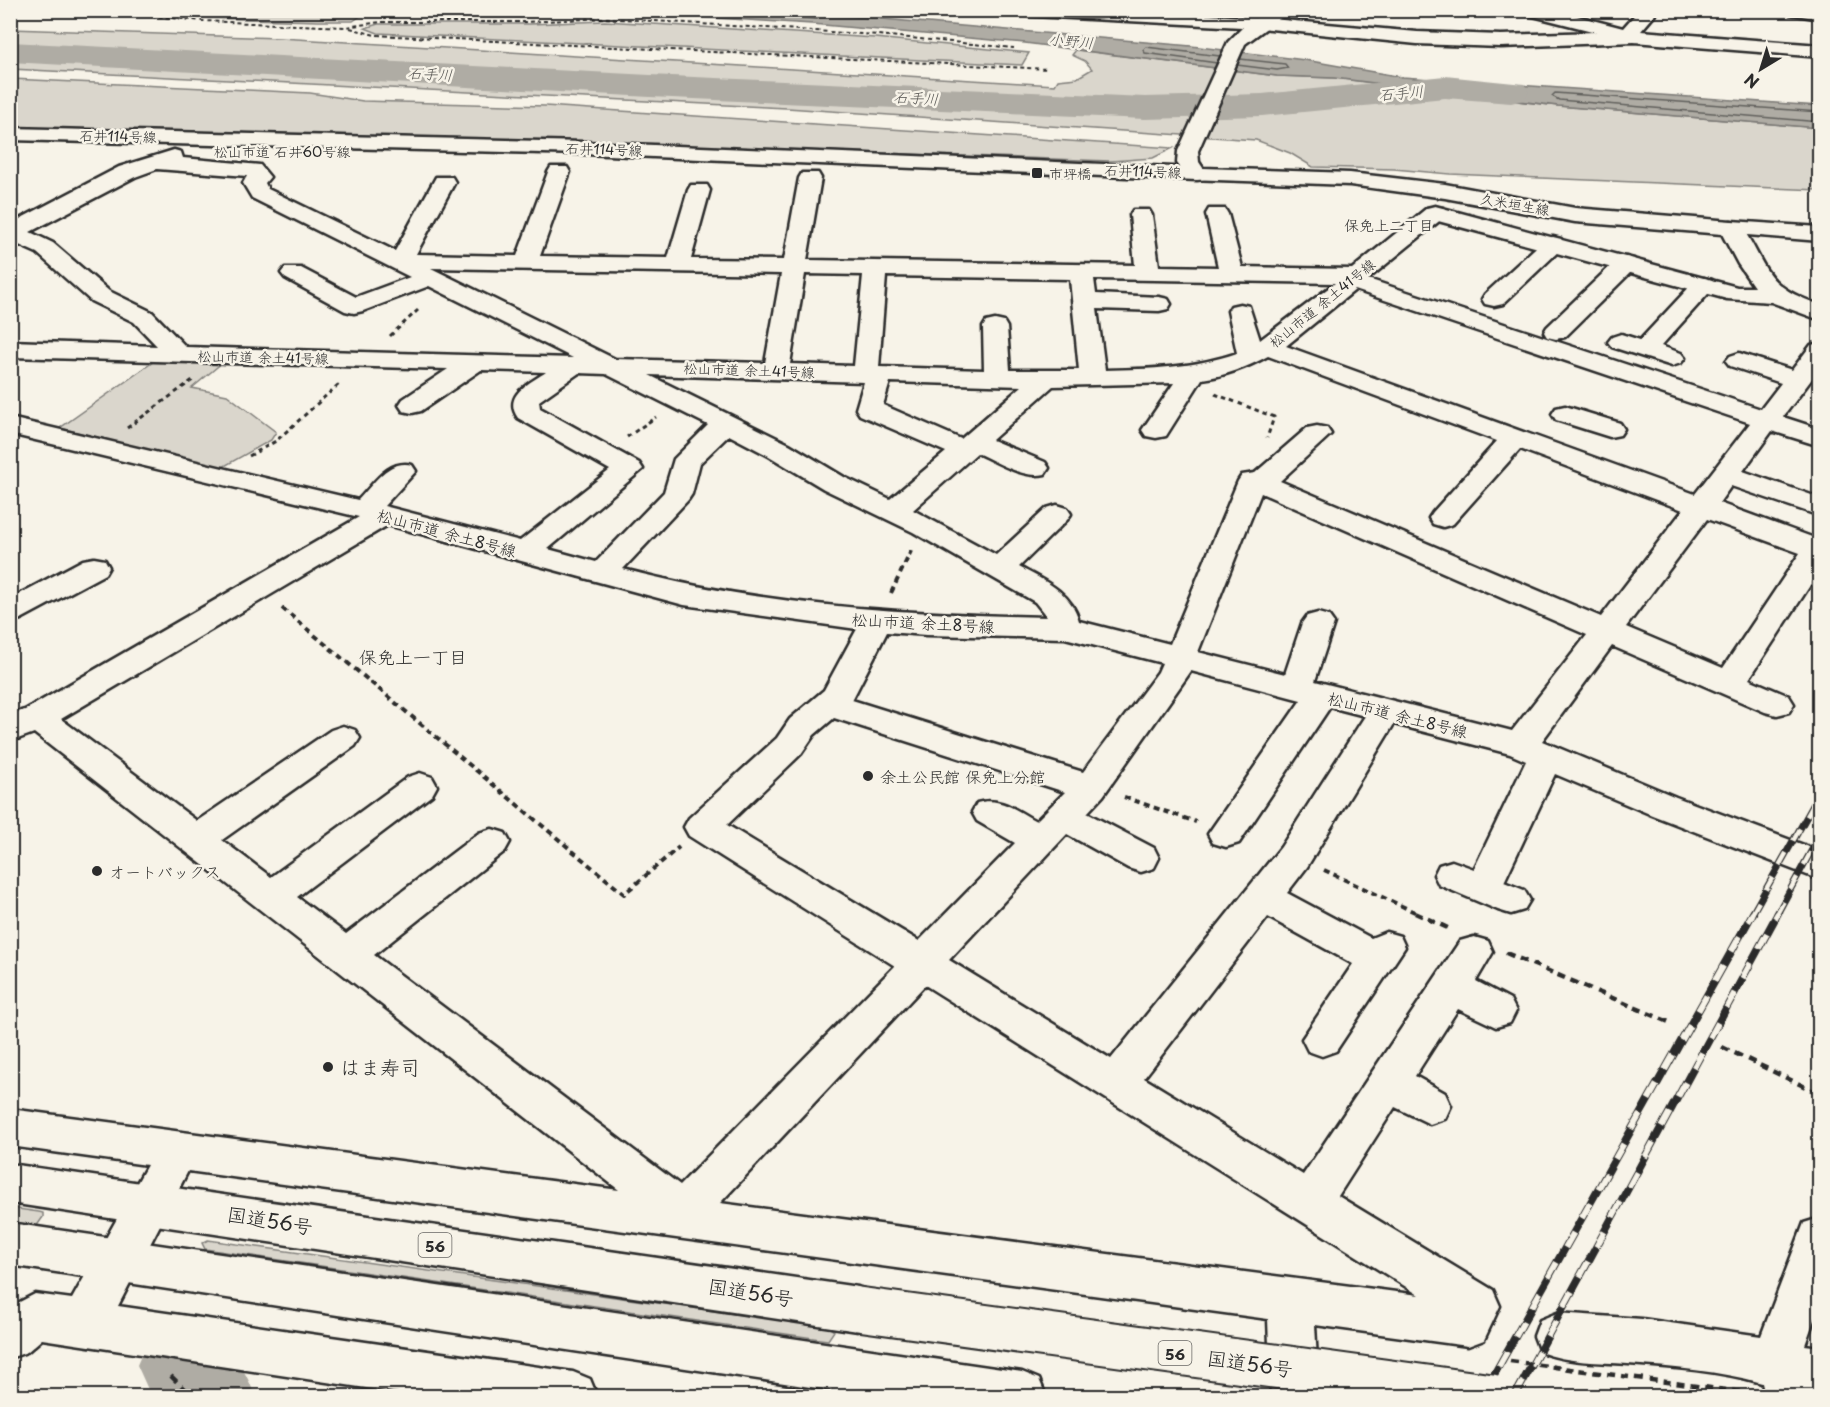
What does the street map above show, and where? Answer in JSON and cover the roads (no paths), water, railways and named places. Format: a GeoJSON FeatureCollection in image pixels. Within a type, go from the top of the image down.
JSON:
{"type":"FeatureCollection","features":[{"type":"Feature","properties":{"kind":"main road"},"geometry":{"type":"LineString","coordinates":[[1014,10],[1204,22],[1261,23],[1391,36],[1501,41],[1634,36],[1820,51]]}},
{"type":"Feature","properties":{"kind":"main road"},"geometry":{"type":"LineString","coordinates":[[1182,10],[1204,22]]}},
{"type":"Feature","properties":{"kind":"main road"},"geometry":{"type":"LineString","coordinates":[[1197,174],[1188,163],[1188,151],[1237,42],[1282,10]]}},
{"type":"Feature","properties":{"kind":"main road"},"geometry":{"type":"LineString","coordinates":[[1531,10],[1634,36]]}},
{"type":"Feature","properties":{"kind":"main road"},"geometry":{"type":"LineString","coordinates":[[1634,36],[1632,25],[1650,10]]}},
{"type":"Feature","properties":{"kind":"main road"},"geometry":{"type":"LineString","coordinates":[[1796,10],[1820,14]]}},
{"type":"Feature","properties":{"kind":"main road"},"geometry":{"type":"LineString","coordinates":[[1391,36],[1449,28],[1454,21]]}},
{"type":"Feature","properties":{"kind":"main road","name":"石井114号線"},"geometry":{"type":"LineString","coordinates":[[10,134],[500,146],[1197,174]]}},
{"type":"Feature","properties":{"kind":"main road","name":"松山市道 石井60号線"},"geometry":{"type":"LineString","coordinates":[[12,233],[127,172],[184,154],[232,148],[457,153],[500,146]]}},
{"type":"Feature","properties":{"kind":"main road"},"geometry":{"type":"LineString","coordinates":[[153,162],[252,170],[259,177],[254,183],[260,193],[779,450],[834,483],[923,526],[1000,568],[1046,595],[1060,611],[1065,628]]}},
{"type":"Feature","properties":{"kind":"main road"},"geometry":{"type":"LineString","coordinates":[[678,264],[691,190],[810,178],[897,181],[986,176],[1009,173],[1022,166]]}},
{"type":"Feature","properties":{"kind":"main road"},"geometry":{"type":"LineString","coordinates":[[526,262],[559,172]]}},
{"type":"Feature","properties":{"kind":"main road","name":"久米垣生線"},"geometry":{"type":"LineString","coordinates":[[1197,174],[1350,179],[1445,191],[1575,215],[1820,234]]}},
{"type":"Feature","properties":{"kind":"main road"},"geometry":{"type":"LineString","coordinates":[[776,372],[810,178]]}},
{"type":"Feature","properties":{"kind":"main road"},"geometry":{"type":"LineString","coordinates":[[399,262],[433,189]]}},
{"type":"Feature","properties":{"kind":"main road","name":"松山市道 余土41号線"},"geometry":{"type":"LineString","coordinates":[[10,349],[997,378],[1190,378],[1260,352],[1435,213],[1553,244]]}},
{"type":"Feature","properties":{"kind":"main road"},"geometry":{"type":"LineString","coordinates":[[1141,214],[1148,273]]}},
{"type":"Feature","properties":{"kind":"main road"},"geometry":{"type":"LineString","coordinates":[[1217,214],[1232,274]]}},
{"type":"Feature","properties":{"kind":"main road"},"geometry":{"type":"LineString","coordinates":[[1731,228],[1740,251],[1776,295]]}},
{"type":"Feature","properties":{"kind":"main road"},"geometry":{"type":"LineString","coordinates":[[12,233],[45,248],[100,296],[143,317],[180,355]]}},
{"type":"Feature","properties":{"kind":"main road"},"geometry":{"type":"LineString","coordinates":[[1494,299],[1553,244],[1736,294],[1776,295],[1820,313]]}},
{"type":"Feature","properties":{"kind":"main road"},"geometry":{"type":"LineString","coordinates":[[399,262],[678,264],[1353,278],[1551,339],[1820,438]]}},
{"type":"Feature","properties":{"kind":"main road"},"geometry":{"type":"LineString","coordinates":[[1526,367],[1626,264]]}},
{"type":"Feature","properties":{"kind":"main road"},"geometry":{"type":"LineString","coordinates":[[875,268],[873,374],[869,409],[1035,468]]}},
{"type":"Feature","properties":{"kind":"main road"},"geometry":{"type":"LineString","coordinates":[[1081,272],[1093,379]]}},
{"type":"Feature","properties":{"kind":"main road"},"geometry":{"type":"LineString","coordinates":[[293,273],[354,306],[436,282]]}},
{"type":"Feature","properties":{"kind":"main road"},"geometry":{"type":"LineString","coordinates":[[1672,358],[1633,345],[1704,285]]}},
{"type":"Feature","properties":{"kind":"main road"},"geometry":{"type":"LineString","coordinates":[[1084,301],[1159,304]]}},
{"type":"Feature","properties":{"kind":"main road"},"geometry":{"type":"LineString","coordinates":[[1240,311],[1260,352],[1515,438],[1819,549],[1729,684]]}},
{"type":"Feature","properties":{"kind":"main road"},"geometry":{"type":"LineString","coordinates":[[995,327],[997,378]]}},
{"type":"Feature","properties":{"kind":"main road"},"geometry":{"type":"LineString","coordinates":[[1482,888],[1533,750],[1605,632],[1820,350]]}},
{"type":"Feature","properties":{"kind":"main road"},"geometry":{"type":"LineString","coordinates":[[1739,361],[1798,380]]}},
{"type":"Feature","properties":{"kind":"main road"},"geometry":{"type":"LineString","coordinates":[[412,405],[473,364]]}},
{"type":"Feature","properties":{"kind":"main road"},"geometry":{"type":"LineString","coordinates":[[524,553],[629,469],[527,412],[526,398],[573,366]]}},
{"type":"Feature","properties":{"kind":"main road"},"geometry":{"type":"LineString","coordinates":[[1156,430],[1190,378]]}},
{"type":"Feature","properties":{"kind":"main road"},"geometry":{"type":"LineString","coordinates":[[893,512],[1046,379]]}},
{"type":"Feature","properties":{"kind":"main road"},"geometry":{"type":"LineString","coordinates":[[1558,454],[1587,422]]}},
{"type":"Feature","properties":{"kind":"main road"},"geometry":{"type":"LineString","coordinates":[[601,574],[678,494],[683,469],[688,459],[725,424]]}},
{"type":"Feature","properties":{"kind":"main road","name":"松山市道 余土8号線"},"geometry":{"type":"LineString","coordinates":[[10,426],[374,512],[601,574],[704,599],[926,625],[1065,628],[1533,750],[1820,866]]}},
{"type":"Feature","properties":{"kind":"main road"},"geometry":{"type":"LineString","coordinates":[[10,451],[44,434]]}},
{"type":"Feature","properties":{"kind":"main road"},"geometry":{"type":"LineString","coordinates":[[679,1215],[1091,787],[1162,693],[1180,658],[1256,482],[1317,434]]}},
{"type":"Feature","properties":{"kind":"main road"},"geometry":{"type":"LineString","coordinates":[[1443,518],[1515,438]]}},
{"type":"Feature","properties":{"kind":"main road"},"geometry":{"type":"LineString","coordinates":[[402,471],[374,512],[258,588],[18,725],[196,840],[679,1215]]}},
{"type":"Feature","properties":{"kind":"main road"},"geometry":{"type":"LineString","coordinates":[[1724,474],[1820,508]]}},
{"type":"Feature","properties":{"kind":"main road"},"geometry":{"type":"LineString","coordinates":[[1256,482],[1777,704]]}},
{"type":"Feature","properties":{"kind":"main road"},"geometry":{"type":"LineString","coordinates":[[1000,568],[1057,514]]}},
{"type":"Feature","properties":{"kind":"main road"},"geometry":{"type":"LineString","coordinates":[[10,612],[93,567]]}},
{"type":"Feature","properties":{"kind":"main road"},"geometry":{"type":"LineString","coordinates":[[10,1127],[679,1215],[1468,1324],[1478,1306],[702,827],[789,747],[802,728],[837,697],[877,621]]}},
{"type":"Feature","properties":{"kind":"main road"},"geometry":{"type":"LineString","coordinates":[[1226,834],[1309,692],[1318,623]]}},
{"type":"Feature","properties":{"kind":"main road"},"geometry":{"type":"LineString","coordinates":[[830,704],[911,732],[1091,787]]}},
{"type":"Feature","properties":{"kind":"main road"},"geometry":{"type":"LineString","coordinates":[[1117,1082],[1294,857],[1386,710]]}},
{"type":"Feature","properties":{"kind":"main road"},"geometry":{"type":"LineString","coordinates":[[196,840],[343,738]]}},
{"type":"Feature","properties":{"kind":"main road"},"geometry":{"type":"LineString","coordinates":[[270,897],[420,786]]}},
{"type":"Feature","properties":{"kind":"main road"},"geometry":{"type":"LineString","coordinates":[[990,812],[1052,828],[1141,858]]}},
{"type":"Feature","properties":{"kind":"main road"},"geometry":{"type":"LineString","coordinates":[[346,955],[492,842]]}},
{"type":"Feature","properties":{"kind":"main road"},"geometry":{"type":"LineString","coordinates":[[1263,897],[1382,954],[1322,1039]]}},
{"type":"Feature","properties":{"kind":"main road"},"geometry":{"type":"LineString","coordinates":[[1310,1202],[1451,987],[1473,943]]}},
{"type":"Feature","properties":{"kind":"main road"},"geometry":{"type":"LineString","coordinates":[[1451,987],[1496,1011]]}},
{"type":"Feature","properties":{"kind":"main road"},"geometry":{"type":"LineString","coordinates":[[1389,1082],[1430,1106]]}},
{"type":"Feature","properties":{"kind":"main road"},"geometry":{"type":"LineString","coordinates":[[84,1324],[177,1150]]}},
{"type":"Feature","properties":{"kind":"main road","name":"国道56号"},"geometry":{"type":"LineString","coordinates":[[10,1183],[858,1309],[1492,1396]]}},
{"type":"Feature","properties":{"kind":"main road"},"geometry":{"type":"LineString","coordinates":[[1797,1377],[1779,1352],[1820,1238]]}},
{"type":"Feature","properties":{"kind":"main road"},"geometry":{"type":"LineString","coordinates":[[10,1244],[1022,1396]]}},
{"type":"Feature","properties":{"kind":"main road"},"geometry":{"type":"LineString","coordinates":[[1290,1300],[1294,1396]]}},
{"type":"Feature","properties":{"kind":"main road"},"geometry":{"type":"LineString","coordinates":[[10,1336],[35,1316],[573,1396]]}},
{"type":"Feature","properties":{"kind":"main road"},"geometry":{"type":"LineString","coordinates":[[1557,1336],[1642,1342],[1722,1352],[1797,1377]]}},
{"type":"Feature","properties":{"kind":"water","name":"小野川"},"geometry":{"type":"Polygon","coordinates":[[[602,11],[791,11],[1191,46],[1305,60],[1402,77],[1819,106],[1819,128],[1558,106],[1334,78],[1277,76],[1025,43],[812,24],[602,11]]]}},
{"type":"Feature","properties":{"kind":"waterway","name":"石手川"},"geometry":{"type":"LineString","coordinates":[[10,52],[650,86],[1145,108],[1262,105],[1445,87],[1511,92]]}},
{"type":"Feature","properties":{"kind":"waterway"},"geometry":{"type":"LineString","coordinates":[[180,1365],[211,1396]]}},
{"type":"Feature","properties":{"kind":"railway"},"geometry":{"type":"LineString","coordinates":[[1752,914],[1820,793]]}},
{"type":"Feature","properties":{"kind":"railway"},"geometry":{"type":"LineString","coordinates":[[1777,914],[1820,835]]}},
{"type":"Feature","properties":{"kind":"railway"},"geometry":{"type":"LineString","coordinates":[[1482,1396],[1753,913]]}},
{"type":"Feature","properties":{"kind":"railway"},"geometry":{"type":"LineString","coordinates":[[1515,1396],[1778,913]]}},
{"type":"Feature","properties":{"kind":"place","name":"市坪橋"},"geometry":{"type":"Point","coordinates":[1037,173]}},
{"type":"Feature","properties":{"kind":"place","name":"余土公民館 保免上分館"},"geometry":{"type":"Point","coordinates":[868,776]}},
{"type":"Feature","properties":{"kind":"place","name":"オートバックス"},"geometry":{"type":"Point","coordinates":[97,871]}},
{"type":"Feature","properties":{"kind":"place","name":"はま寿司"},"geometry":{"type":"Point","coordinates":[328,1067]}},
{"type":"Feature","properties":{"kind":"district","name":"保免上二丁目"},"geometry":{"type":"Point","coordinates":[1389,224]}},
{"type":"Feature","properties":{"kind":"district","name":"保免上一丁目"},"geometry":{"type":"Point","coordinates":[413,656]}}]}
